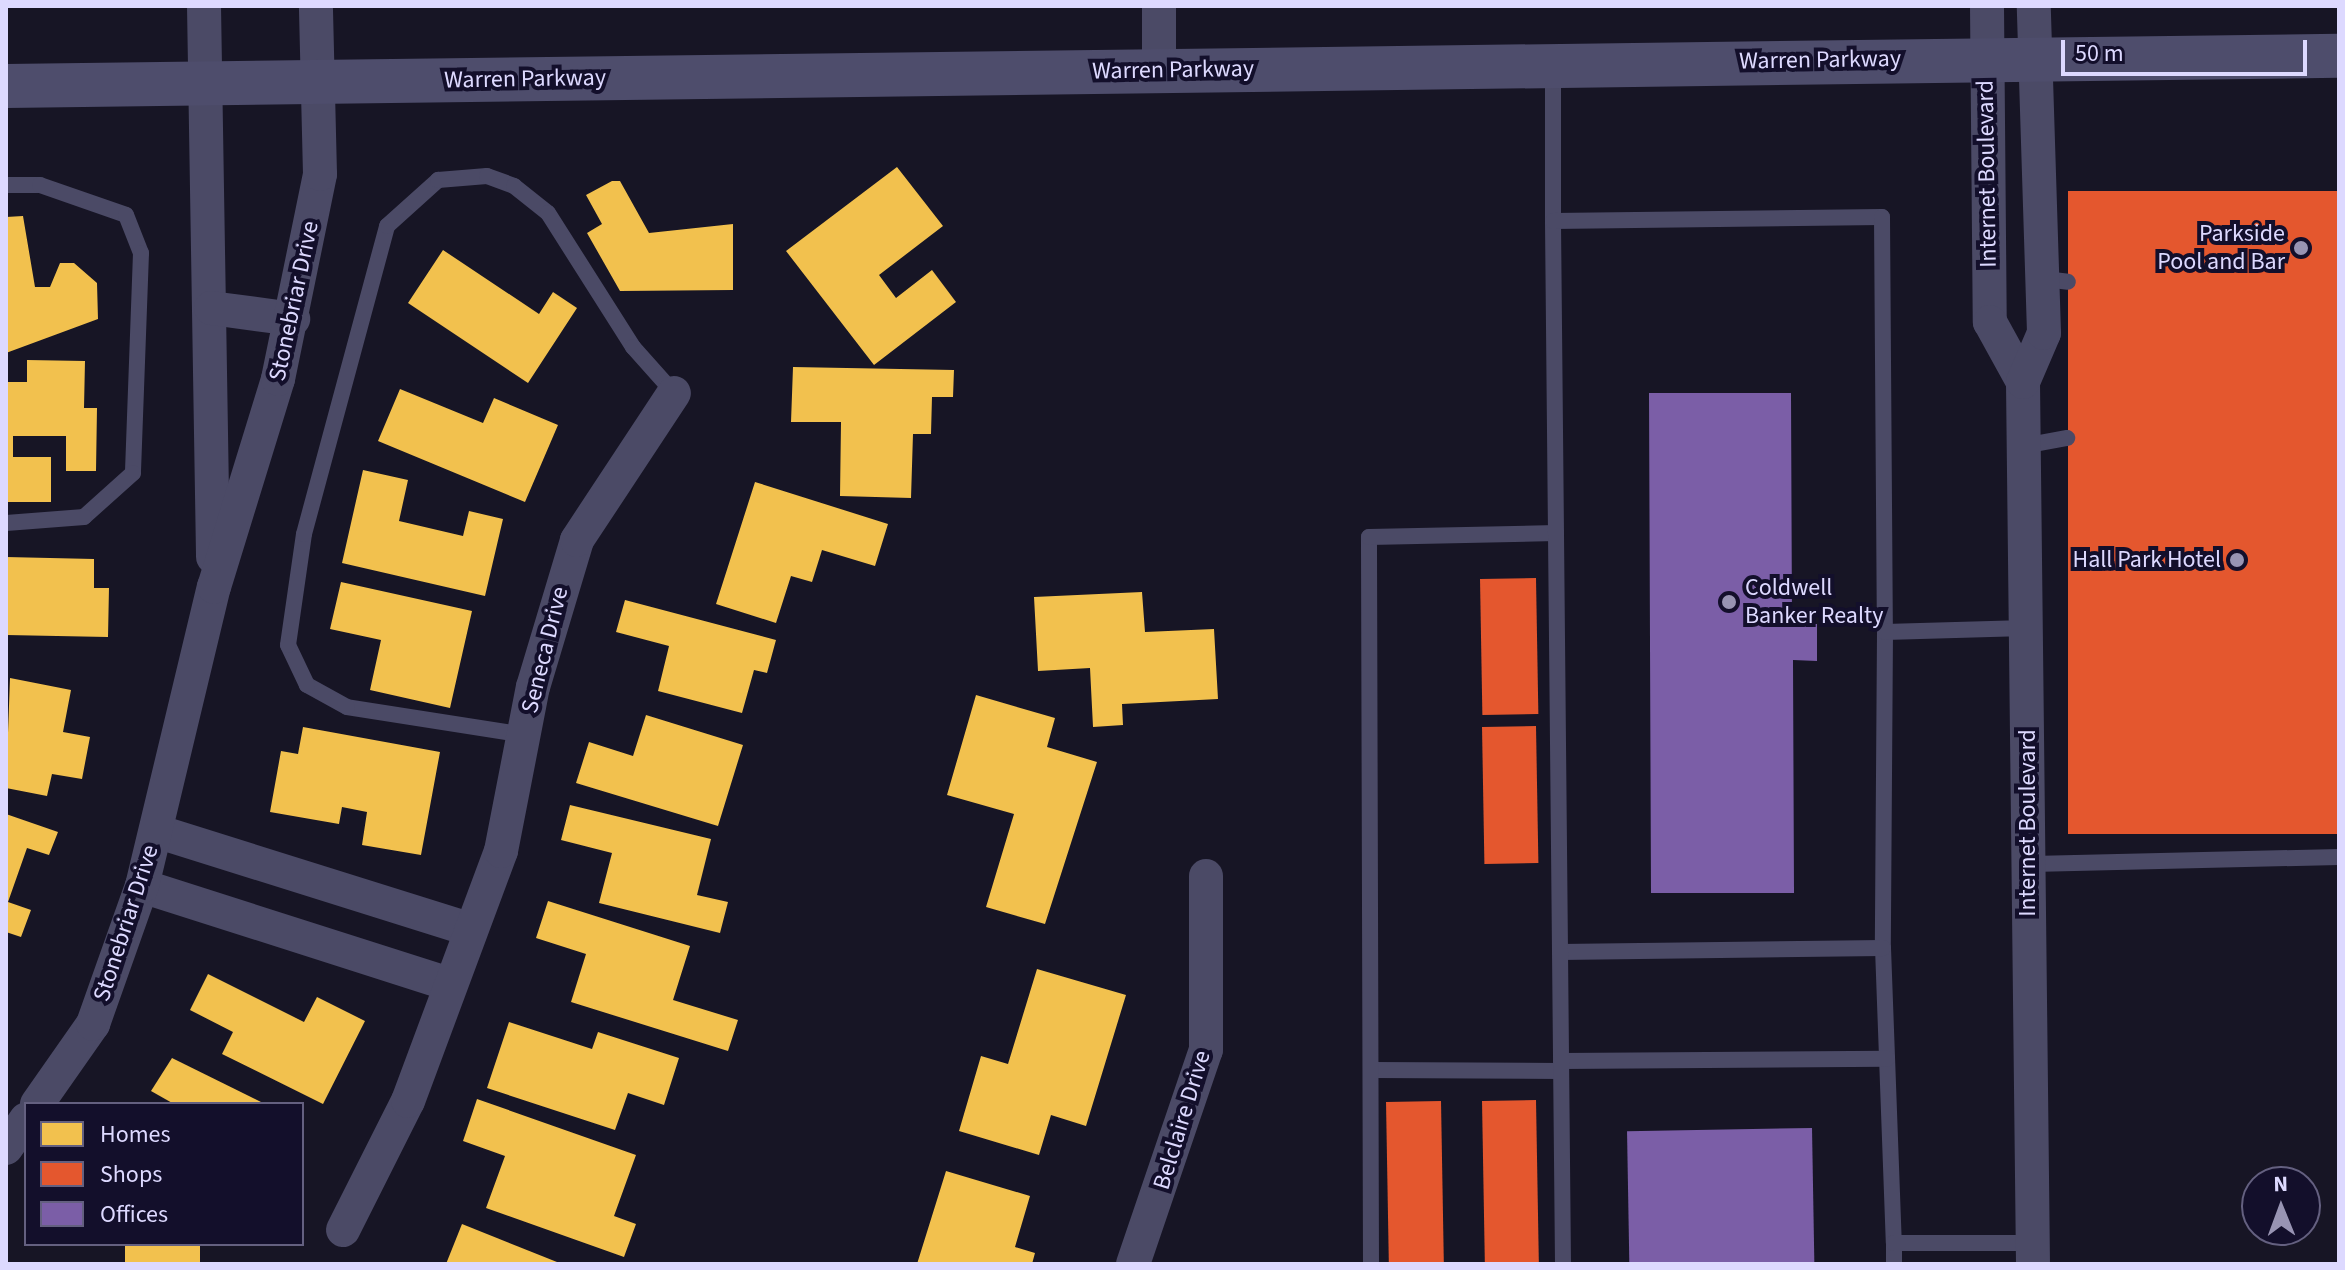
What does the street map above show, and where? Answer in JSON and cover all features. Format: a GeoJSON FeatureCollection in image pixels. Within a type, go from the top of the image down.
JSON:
{"type":"FeatureCollection","features":[{"type":"Feature","properties":{"kind":"main road","name":"Warren Parkway"},"geometry":{"type":"LineString","coordinates":[[6,86],[1984,57],[2339,56]]}},
{"type":"Feature","properties":{"kind":"street","name":"Stonebriar Drive"},"geometry":{"type":"LineString","coordinates":[[204,6],[214,587]]}},
{"type":"Feature","properties":{"kind":"street","name":"Stonebriar Drive"},"geometry":{"type":"LineString","coordinates":[[38,1102],[93,1024],[142,886],[214,587],[293,319],[320,174],[316,6]]}},
{"type":"Feature","properties":{"kind":"street"},"geometry":{"type":"LineString","coordinates":[[1159,6],[1159,71]]}},
{"type":"Feature","properties":{"kind":"street","name":"Internet Boulevard"},"geometry":{"type":"LineString","coordinates":[[1987,6],[1984,57],[1990,322],[2023,382]]}},
{"type":"Feature","properties":{"kind":"street","name":"Internet Boulevard"},"geometry":{"type":"LineString","coordinates":[[2033,1253],[2023,382],[2044,333],[2056,280],[2033,57],[2034,6]]}},
{"type":"Feature","properties":{"kind":"street"},"geometry":{"type":"LineString","coordinates":[[211,308],[293,319]]}},
{"type":"Feature","properties":{"kind":"street","name":"Seneca Drive"},"geometry":{"type":"LineString","coordinates":[[343,1230],[408,1101],[501,851],[525,735],[577,540],[674,393]]}},
{"type":"Feature","properties":{"kind":"street"},"geometry":{"type":"LineString","coordinates":[[156,831],[471,930]]}},
{"type":"Feature","properties":{"kind":"street","name":"Belclaire Drive"},"geometry":{"type":"LineString","coordinates":[[1133,1264],[1206,1050],[1206,876]]}},
{"type":"Feature","properties":{"kind":"street"},"geometry":{"type":"LineString","coordinates":[[142,886],[450,984]]}},
{"type":"Feature","properties":{"kind":"street"},"geometry":{"type":"LineString","coordinates":[[6,1148],[24,1122]]}},
{"type":"Feature","properties":{"kind":"lane"},"geometry":{"type":"LineString","coordinates":[[1553,64],[1563,1264]]}},
{"type":"Feature","properties":{"kind":"lane"},"geometry":{"type":"LineString","coordinates":[[525,735],[347,707],[307,685],[288,645],[308,519],[387,226],[438,180],[487,176],[514,186],[548,213],[633,347],[674,393]]}},
{"type":"Feature","properties":{"kind":"lane"},"geometry":{"type":"LineString","coordinates":[[6,185],[40,185],[126,215],[141,253],[133,473],[84,517],[6,523]]}},
{"type":"Feature","properties":{"kind":"lane"},"geometry":{"type":"LineString","coordinates":[[1553,221],[1882,217],[1885,632],[1883,948],[1894,1264]]}},
{"type":"Feature","properties":{"kind":"lane"},"geometry":{"type":"LineString","coordinates":[[2023,446],[2067,438]]}},
{"type":"Feature","properties":{"kind":"lane"},"geometry":{"type":"LineString","coordinates":[[1371,1264],[1369,537],[1556,533]]}},
{"type":"Feature","properties":{"kind":"lane"},"geometry":{"type":"LineString","coordinates":[[1885,632],[2026,628]]}},
{"type":"Feature","properties":{"kind":"lane"},"geometry":{"type":"LineString","coordinates":[[2029,864],[2339,857]]}},
{"type":"Feature","properties":{"kind":"lane"},"geometry":{"type":"LineString","coordinates":[[1560,952],[1883,948]]}},
{"type":"Feature","properties":{"kind":"lane"},"geometry":{"type":"LineString","coordinates":[[1372,1070],[1887,1059]]}},
{"type":"Feature","properties":{"kind":"lane"},"geometry":{"type":"LineString","coordinates":[[1894,1243],[2033,1253]]}},
{"type":"Feature","properties":{"kind":"building: Homes"},"geometry":{"type":"Polygon","coordinates":[[[897,167],[943,226],[879,275],[896,298],[932,270],[956,302],[874,365],[786,251],[897,167]]]}},
{"type":"Feature","properties":{"kind":"building: Homes"},"geometry":{"type":"Polygon","coordinates":[[[612,181],[620,181],[649,233],[733,224],[733,290],[620,291],[587,233],[602,224],[586,195],[612,181]]]}},
{"type":"Feature","properties":{"kind":"building: Homes"},"geometry":{"type":"Polygon","coordinates":[[[23,216],[35,287],[50,287],[60,263],[74,263],[97,283],[98,319],[6,353],[6,217],[23,216]]]}},
{"type":"Feature","properties":{"kind":"building: Homes"},"geometry":{"type":"Polygon","coordinates":[[[443,250],[539,314],[553,292],[577,308],[528,383],[408,303],[443,250]]]}},
{"type":"Feature","properties":{"kind":"building: Homes"},"geometry":{"type":"Polygon","coordinates":[[[27,360],[85,361],[84,408],[97,408],[96,471],[66,471],[66,436],[13,436],[13,457],[51,457],[51,502],[6,502],[6,382],[27,382],[27,360]]]}},
{"type":"Feature","properties":{"kind":"building: Homes"},"geometry":{"type":"Polygon","coordinates":[[[793,367],[954,370],[953,397],[932,397],[931,434],[913,434],[911,498],[840,496],[841,422],[791,422],[793,367]]]}},
{"type":"Feature","properties":{"kind":"building: Homes"},"geometry":{"type":"Polygon","coordinates":[[[400,389],[483,423],[494,398],[558,425],[525,502],[378,441],[400,389]]]}},
{"type":"Feature","properties":{"kind":"building: Homes"},"geometry":{"type":"Polygon","coordinates":[[[363,470],[408,480],[399,521],[463,536],[469,511],[503,519],[485,596],[342,563],[363,470]]]}},
{"type":"Feature","properties":{"kind":"building: Homes"},"geometry":{"type":"Polygon","coordinates":[[[755,482],[888,524],[875,566],[822,550],[812,582],[791,576],[776,623],[716,604],[755,482]]]}},
{"type":"Feature","properties":{"kind":"building: Homes"},"geometry":{"type":"Polygon","coordinates":[[[6,557],[94,559],[94,588],[109,588],[108,637],[6,635],[6,557]]]}},
{"type":"Feature","properties":{"kind":"building: Homes"},"geometry":{"type":"Polygon","coordinates":[[[341,582],[472,611],[450,708],[370,690],[381,640],[330,629],[341,582]]]}},
{"type":"Feature","properties":{"kind":"building: Homes"},"geometry":{"type":"Polygon","coordinates":[[[1142,592],[1145,632],[1214,629],[1218,699],[1122,704],[1123,725],[1093,727],[1090,668],[1038,671],[1034,597],[1142,592]]]}},
{"type":"Feature","properties":{"kind":"building: Homes"},"geometry":{"type":"Polygon","coordinates":[[[625,600],[776,640],[767,673],[754,670],[742,713],[658,691],[669,646],[616,632],[625,600]]]}},
{"type":"Feature","properties":{"kind":"building: Homes"},"geometry":{"type":"Polygon","coordinates":[[[10,678],[71,690],[63,732],[90,737],[82,779],[52,774],[47,796],[6,788],[10,678]]]}},
{"type":"Feature","properties":{"kind":"building: Homes"},"geometry":{"type":"Polygon","coordinates":[[[976,695],[1055,718],[1047,747],[1097,762],[1045,924],[986,907],[1014,814],[947,795],[976,695]]]}},
{"type":"Feature","properties":{"kind":"building: Homes"},"geometry":{"type":"Polygon","coordinates":[[[646,715],[743,745],[718,826],[576,783],[589,742],[633,756],[646,715]]]}},
{"type":"Feature","properties":{"kind":"building: Homes"},"geometry":{"type":"Polygon","coordinates":[[[303,727],[440,752],[421,855],[362,845],[367,812],[342,807],[339,824],[270,812],[281,751],[298,754],[303,727]]]}},
{"type":"Feature","properties":{"kind":"building: Homes"},"geometry":{"type":"Polygon","coordinates":[[[570,805],[711,839],[697,895],[728,902],[720,933],[599,903],[612,853],[561,840],[570,805]]]}},
{"type":"Feature","properties":{"kind":"building: Homes"},"geometry":{"type":"Polygon","coordinates":[[[6,814],[58,832],[49,855],[27,848],[8,902],[31,910],[21,937],[6,932],[6,814]]]}},
{"type":"Feature","properties":{"kind":"building: Homes"},"geometry":{"type":"Polygon","coordinates":[[[548,901],[690,946],[673,1000],[738,1020],[728,1051],[571,1002],[586,954],[536,938],[548,901]]]}},
{"type":"Feature","properties":{"kind":"building: Homes"},"geometry":{"type":"Polygon","coordinates":[[[1037,969],[1126,995],[1086,1126],[1051,1115],[1039,1155],[959,1131],[981,1056],[1008,1064],[1037,969]]]}},
{"type":"Feature","properties":{"kind":"building: Homes"},"geometry":{"type":"Polygon","coordinates":[[[208,974],[304,1022],[317,997],[365,1021],[323,1104],[222,1054],[233,1032],[190,1010],[208,974]]]}},
{"type":"Feature","properties":{"kind":"building: Homes"},"geometry":{"type":"Polygon","coordinates":[[[509,1022],[592,1049],[598,1032],[679,1058],[664,1105],[628,1093],[615,1130],[487,1088],[509,1022]]]}},
{"type":"Feature","properties":{"kind":"building: Homes"},"geometry":{"type":"Polygon","coordinates":[[[172,1058],[261,1102],[170,1102],[151,1091],[172,1058]]]}},
{"type":"Feature","properties":{"kind":"building: Homes"},"geometry":{"type":"Polygon","coordinates":[[[477,1099],[636,1155],[614,1216],[636,1224],[624,1257],[486,1208],[505,1156],[463,1141],[477,1099]]]}},
{"type":"Feature","properties":{"kind":"building: Homes"},"geometry":{"type":"Polygon","coordinates":[[[946,1171],[1030,1196],[1015,1247],[1035,1253],[1032,1264],[917,1264],[946,1171]]]}},
{"type":"Feature","properties":{"kind":"building: Homes"},"geometry":{"type":"Polygon","coordinates":[[[462,1224],[562,1264],[446,1264],[462,1224]]]}},
{"type":"Feature","properties":{"kind":"building: Homes"},"geometry":{"type":"Polygon","coordinates":[[[125,1246],[200,1246],[200,1264],[125,1264],[125,1246]]]}},
{"type":"Feature","properties":{"kind":"building: Shops"},"geometry":{"type":"Polygon","coordinates":[[[2068,191],[2339,191],[2339,834],[2068,834],[2068,191]]]}},
{"type":"Feature","properties":{"kind":"building: Shops"},"geometry":{"type":"Polygon","coordinates":[[[1536,578],[1538,714],[1482,715],[1480,579],[1536,578]]]}},
{"type":"Feature","properties":{"kind":"building: Shops"},"geometry":{"type":"Polygon","coordinates":[[[1536,726],[1538,863],[1484,864],[1482,727],[1536,726]]]}},
{"type":"Feature","properties":{"kind":"building: Shops"},"geometry":{"type":"Polygon","coordinates":[[[1536,1100],[1539,1264],[1485,1264],[1482,1101],[1536,1100]]]}},
{"type":"Feature","properties":{"kind":"building: Shops"},"geometry":{"type":"Polygon","coordinates":[[[1441,1101],[1444,1264],[1389,1264],[1386,1102],[1441,1101]]]}},
{"type":"Feature","properties":{"kind":"building: Offices"},"geometry":{"type":"Polygon","coordinates":[[[1649,393],[1791,393],[1792,624],[1817,624],[1817,661],[1793,660],[1794,893],[1651,893],[1649,393]]]}},
{"type":"Feature","properties":{"kind":"building: Offices"},"geometry":{"type":"Polygon","coordinates":[[[1812,1128],[1814,1264],[1629,1264],[1627,1131],[1812,1128]]]}},
{"type":"Feature","properties":{"kind":"place","name":"Parkside Pool and Bar"},"geometry":{"type":"Point","coordinates":[2301,248]}},
{"type":"Feature","properties":{"kind":"place","name":"Hall Park Hotel"},"geometry":{"type":"Point","coordinates":[2237,560]}},
{"type":"Feature","properties":{"kind":"place","name":"Coldwell Banker Realty"},"geometry":{"type":"Point","coordinates":[1729,602]}}]}
